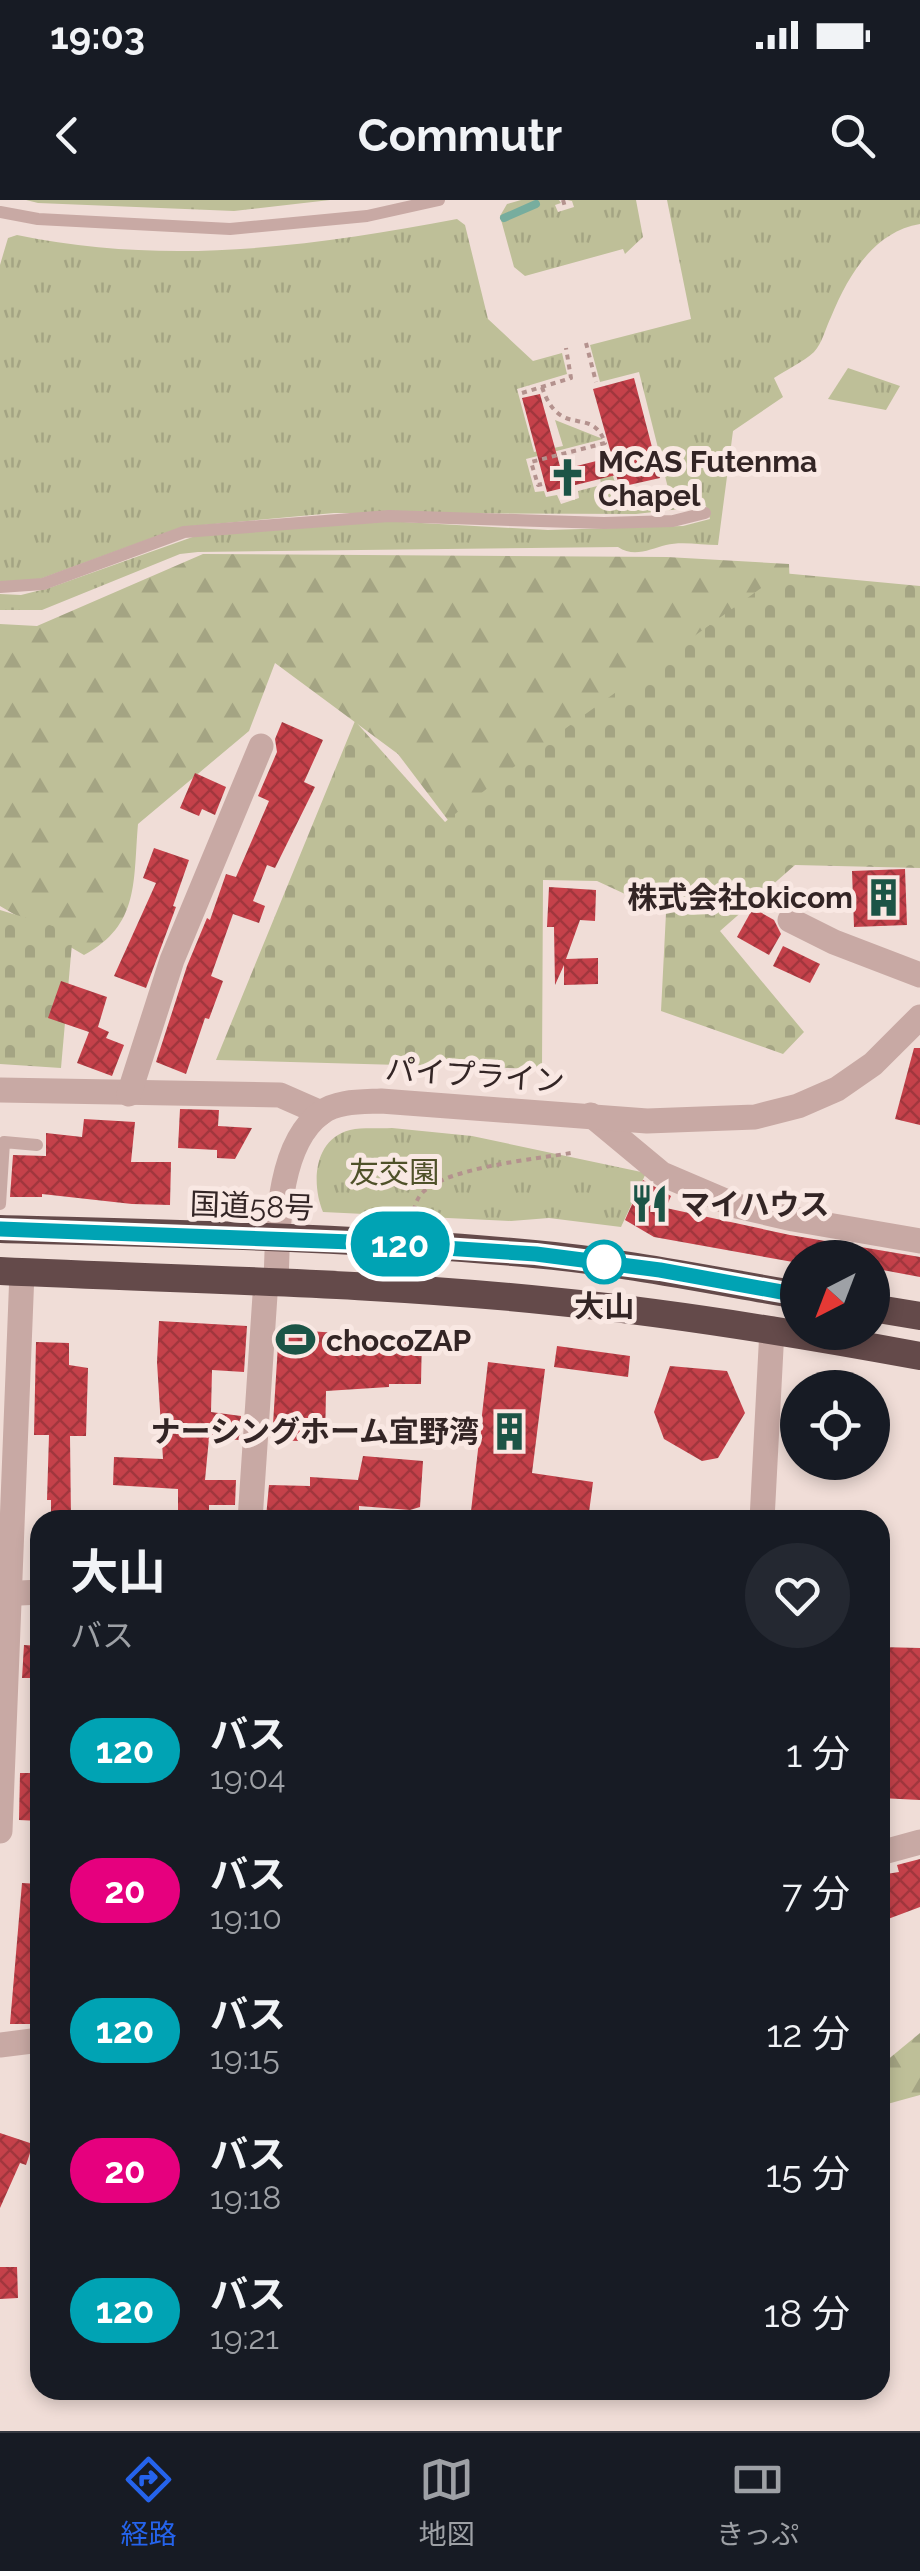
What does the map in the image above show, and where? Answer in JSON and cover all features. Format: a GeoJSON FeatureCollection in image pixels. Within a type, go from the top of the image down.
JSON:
{"type":"FeatureCollection","features":[{"type":"Feature","properties":{"kind":"highway","name":"国道58号"},"geometry":{"type":"LineString","coordinates":[[0,1229],[442,1246],[660,1270],[780,1292]]}},
{"type":"Feature","properties":{"kind":"highway"},"geometry":{"type":"LineString","coordinates":[[11,1271],[271,1281],[560,1302],[772,1328],[920,1356]]}},
{"type":"Feature","properties":{"kind":"highway"},"geometry":{"type":"LineString","coordinates":[[890,1311],[920,1316]]}},
{"type":"Feature","properties":{"kind":"street"},"geometry":{"type":"LineString","coordinates":[[130,1094],[172,960],[260,746]]}},
{"type":"Feature","properties":{"kind":"street"},"geometry":{"type":"LineString","coordinates":[[790,920],[834,942],[920,975]]}},
{"type":"Feature","properties":{"kind":"street"},"geometry":{"type":"LineString","coordinates":[[591,1115],[647,1121],[755,1116],[798,1106],[837,1089],[873,1064],[920,1017]]}},
{"type":"Feature","properties":{"kind":"street"},"geometry":{"type":"LineString","coordinates":[[0,1090],[280,1095],[321,1113],[293,1151],[284,1184],[271,1281],[251,1510]]}},
{"type":"Feature","properties":{"kind":"street","name":"パイプライン"},"geometry":{"type":"LineString","coordinates":[[321,1113],[346,1103],[381,1100],[591,1115],[662,1174],[736,1206],[920,1240]]}},
{"type":"Feature","properties":{"kind":"street"},"geometry":{"type":"LineString","coordinates":[[0,1831],[11,1271]]}},
{"type":"Feature","properties":{"kind":"street"},"geometry":{"type":"LineString","coordinates":[[763,1510],[772,1328]]}},
{"type":"Feature","properties":{"kind":"street"},"geometry":{"type":"LineString","coordinates":[[5,1594],[30,1593]]}},
{"type":"Feature","properties":{"kind":"street"},"geometry":{"type":"LineString","coordinates":[[890,1850],[920,1842]]}},
{"type":"Feature","properties":{"kind":"street"},"geometry":{"type":"LineString","coordinates":[[0,2045],[30,2041]]}},
{"type":"Feature","properties":{"kind":"lane"},"geometry":{"type":"LineString","coordinates":[[0,212],[38,219],[230,229],[367,216],[439,200]]}},
{"type":"Feature","properties":{"kind":"lane"},"geometry":{"type":"LineString","coordinates":[[0,587],[43,584],[184,532],[389,516],[604,523],[672,521],[705,513]]}},
{"type":"Feature","properties":{"kind":"lane"},"geometry":{"type":"LineString","coordinates":[[0,1204],[4,1142],[37,1145]]}},
{"type":"Feature","properties":{"kind":"path"},"geometry":{"type":"LineString","coordinates":[[586,343],[596,382]]}},
{"type":"Feature","properties":{"kind":"path"},"geometry":{"type":"LineString","coordinates":[[522,393],[571,378],[566,348]]}},
{"type":"Feature","properties":{"kind":"path"},"geometry":{"type":"LineString","coordinates":[[542,387],[554,413],[594,425],[604,443],[532,462],[538,485],[542,484]]}},
{"type":"Feature","properties":{"kind":"path"},"geometry":{"type":"LineString","coordinates":[[411,1220],[420,1195],[435,1183],[468,1172],[570,1153]]}},
{"type":"Feature","properties":{"kind":"green space"},"geometry":{"type":"Polygon","coordinates":[[[26,200],[330,200],[234,211],[26,200]]]}},
{"type":"Feature","properties":{"kind":"green space"},"geometry":{"type":"Polygon","coordinates":[[[559,200],[561,203],[555,205],[558,212],[574,207],[567,200],[636,200],[643,237],[625,254],[623,249],[525,276],[514,267],[500,216],[507,204],[559,200]]]}},
{"type":"Feature","properties":{"kind":"green space"},"geometry":{"type":"Polygon","coordinates":[[[667,200],[920,200],[920,224],[889,236],[864,258],[845,286],[817,349],[774,378],[783,397],[733,431],[718,545],[672,544],[636,552],[618,547],[198,552],[180,554],[42,610],[0,610],[0,594],[21,595],[49,588],[201,534],[386,521],[548,530],[683,526],[710,519],[706,506],[636,514],[334,513],[182,527],[40,579],[0,583],[0,265],[8,238],[17,235],[128,250],[238,249],[347,238],[457,219],[465,225],[488,319],[533,361],[562,353],[567,374],[517,389],[534,452],[563,446],[555,420],[603,439],[526,459],[535,492],[544,491],[546,497],[557,495],[561,504],[579,498],[578,491],[601,485],[600,477],[612,473],[621,502],[668,488],[639,372],[600,382],[590,345],[691,319],[667,200]]]}},
{"type":"Feature","properties":{"kind":"green space"},"geometry":{"type":"Polygon","coordinates":[[[848,368],[900,386],[886,410],[828,399],[848,368]]]}},
{"type":"Feature","properties":{"kind":"green space"},"geometry":{"type":"Polygon","coordinates":[[[203,554],[667,557],[789,564],[792,643],[466,844],[398,754],[275,663],[249,731],[138,824],[133,883],[124,915],[102,943],[84,955],[0,906],[0,624],[37,626],[203,554]]]}},
{"type":"Feature","properties":{"kind":"green space"},"geometry":{"type":"Polygon","coordinates":[[[782,573],[920,586],[920,868],[795,865],[720,931],[804,1032],[783,1054],[661,1011],[666,913],[597,881],[543,880],[542,1069],[216,1060],[355,721],[445,822],[534,751],[782,573]]]}},
{"type":"Feature","properties":{"kind":"green space"},"geometry":{"type":"Polygon","coordinates":[[[0,910],[73,932],[61,1068],[0,1064],[0,910]]]}},
{"type":"Feature","properties":{"kind":"green space","name":"友交園"},"geometry":{"type":"Polygon","coordinates":[[[392,1128],[472,1136],[646,1173],[621,1227],[549,1218],[511,1221],[323,1212],[317,1188],[318,1164],[329,1143],[350,1130],[392,1128]]]}},
{"type":"Feature","properties":{"kind":"green space"},"geometry":{"type":"Polygon","coordinates":[[[920,2033],[920,2095],[890,2103],[890,2058],[920,2033]]]}},
{"type":"Feature","properties":{"kind":"building"},"geometry":{"type":"Polygon","coordinates":[[[634,378],[660,478],[620,487],[616,475],[547,492],[522,398],[540,394],[561,470],[612,457],[593,389],[634,378]]]}},
{"type":"Feature","properties":{"kind":"building"},"geometry":{"type":"Polygon","coordinates":[[[282,722],[323,740],[304,782],[315,787],[275,868],[267,865],[253,901],[265,906],[259,923],[233,914],[211,976],[223,981],[209,1019],[205,1018],[186,1074],[156,1062],[187,966],[207,918],[210,920],[226,874],[236,877],[269,801],[258,796],[277,752],[275,739],[282,722]]]}},
{"type":"Feature","properties":{"kind":"building"},"geometry":{"type":"Polygon","coordinates":[[[195,773],[226,787],[215,815],[202,809],[199,816],[180,808],[195,773]]]}},
{"type":"Feature","properties":{"kind":"building"},"geometry":{"type":"Polygon","coordinates":[[[154,848],[189,860],[146,988],[114,976],[156,883],[143,878],[154,848]]]}},
{"type":"Feature","properties":{"kind":"building","name":"株式会社okicom"},"geometry":{"type":"Polygon","coordinates":[[[905,869],[907,925],[854,927],[852,871],[905,869]]]}},
{"type":"Feature","properties":{"kind":"building"},"geometry":{"type":"Polygon","coordinates":[[[549,887],[596,890],[595,921],[580,920],[566,959],[598,958],[598,984],[564,985],[564,965],[555,985],[554,927],[547,927],[549,887]]]}},
{"type":"Feature","properties":{"kind":"building"},"geometry":{"type":"Polygon","coordinates":[[[753,908],[774,920],[781,934],[769,955],[737,937],[753,908]]]}},
{"type":"Feature","properties":{"kind":"building"},"geometry":{"type":"Polygon","coordinates":[[[783,946],[820,964],[810,983],[773,966],[783,946]]]}},
{"type":"Feature","properties":{"kind":"building"},"geometry":{"type":"Polygon","coordinates":[[[61,981],[107,997],[98,1027],[109,1032],[106,1038],[124,1045],[112,1076],[77,1063],[89,1032],[48,1018],[61,981]]]}},
{"type":"Feature","properties":{"kind":"building"},"geometry":{"type":"Polygon","coordinates":[[[914,1048],[920,1048],[920,1125],[895,1119],[914,1048]]]}},
{"type":"Feature","properties":{"kind":"building"},"geometry":{"type":"Polygon","coordinates":[[[180,1109],[219,1110],[218,1126],[252,1128],[235,1159],[217,1158],[217,1150],[178,1148],[180,1109]]]}},
{"type":"Feature","properties":{"kind":"building"},"geometry":{"type":"Polygon","coordinates":[[[84,1119],[135,1122],[131,1162],[171,1162],[170,1205],[42,1194],[10,1197],[13,1155],[46,1156],[46,1133],[82,1137],[84,1119]]]}},
{"type":"Feature","properties":{"kind":"building"},"geometry":{"type":"Polygon","coordinates":[[[643,1180],[671,1196],[666,1208],[820,1240],[780,1240],[780,1260],[654,1237],[625,1220],[643,1180]]]}},
{"type":"Feature","properties":{"kind":"building"},"geometry":{"type":"Polygon","coordinates":[[[890,1252],[920,1257],[920,1277],[890,1271],[890,1252]]]}},
{"type":"Feature","properties":{"kind":"building"},"geometry":{"type":"Polygon","coordinates":[[[159,1321],[247,1326],[244,1372],[212,1370],[211,1412],[241,1416],[239,1440],[209,1438],[205,1480],[236,1480],[235,1505],[178,1510],[178,1489],[113,1485],[114,1457],[163,1459],[157,1362],[159,1321]]]}},
{"type":"Feature","properties":{"kind":"building"},"geometry":{"type":"Polygon","coordinates":[[[279,1329],[396,1337],[396,1333],[422,1333],[421,1384],[326,1391],[325,1442],[272,1440],[279,1329]]]}},
{"type":"Feature","properties":{"kind":"building"},"geometry":{"type":"Polygon","coordinates":[[[36,1342],[69,1343],[69,1365],[88,1368],[86,1436],[70,1436],[71,1510],[51,1510],[51,1500],[47,1500],[49,1435],[34,1435],[36,1342]]]}},
{"type":"Feature","properties":{"kind":"building"},"geometry":{"type":"Polygon","coordinates":[[[557,1346],[630,1356],[628,1377],[554,1367],[557,1346]]]}},
{"type":"Feature","properties":{"kind":"building","name":"ナーシングホーム宜野湾"},"geometry":{"type":"Polygon","coordinates":[[[488,1362],[545,1369],[532,1473],[593,1482],[589,1510],[471,1510],[488,1362]]]}},
{"type":"Feature","properties":{"kind":"building"},"geometry":{"type":"Polygon","coordinates":[[[670,1366],[727,1371],[745,1413],[718,1458],[702,1461],[664,1439],[654,1412],[670,1366]]]}},
{"type":"Feature","properties":{"kind":"building"},"geometry":{"type":"Polygon","coordinates":[[[363,1456],[423,1461],[420,1507],[267,1510],[269,1485],[310,1486],[310,1477],[358,1480],[363,1456]]]}},
{"type":"Feature","properties":{"kind":"building"},"geometry":{"type":"Polygon","coordinates":[[[24,1645],[30,1645],[30,1678],[22,1678],[24,1645]]]}},
{"type":"Feature","properties":{"kind":"building"},"geometry":{"type":"Polygon","coordinates":[[[890,1647],[920,1648],[920,1800],[890,1798],[890,1647]]]}},
{"type":"Feature","properties":{"kind":"building"},"geometry":{"type":"Polygon","coordinates":[[[20,1773],[30,1773],[30,1821],[19,1820],[20,1773]]]}},
{"type":"Feature","properties":{"kind":"building"},"geometry":{"type":"Polygon","coordinates":[[[920,1859],[920,1907],[890,1918],[890,1873],[899,1872],[897,1865],[920,1859]]]}},
{"type":"Feature","properties":{"kind":"building"},"geometry":{"type":"Polygon","coordinates":[[[22,1883],[30,1883],[30,2024],[10,2024],[22,1883]]]}},
{"type":"Feature","properties":{"kind":"building"},"geometry":{"type":"Polygon","coordinates":[[[0,2133],[30,2143],[30,2153],[26,2165],[20,2163],[0,2208],[0,2133]]]}},
{"type":"Feature","properties":{"kind":"building"},"geometry":{"type":"Polygon","coordinates":[[[0,2267],[17,2267],[18,2298],[0,2299],[0,2267]]]}},
{"type":"Feature","properties":{"kind":"waterway"},"geometry":{"type":"LineString","coordinates":[[504,218],[536,204]]}},
{"type":"Feature","properties":{"kind":"bus line","name":"120"},"geometry":{"type":"LineString","coordinates":[[0,1229],[442,1246],[660,1270],[780,1292]]}},
{"type":"Feature","properties":{"kind":"place","name":"MCAS Futenma Chapel"},"geometry":{"type":"Point","coordinates":[568,478]}},
{"type":"Feature","properties":{"kind":"place","name":"株式会社okicom"},"geometry":{"type":"Point","coordinates":[883,897]}},
{"type":"Feature","properties":{"kind":"place","name":"マイハウス"},"geometry":{"type":"Point","coordinates":[650,1204]}},
{"type":"Feature","properties":{"kind":"place","name":"大山"},"geometry":{"type":"Point","coordinates":[604,1262]}},
{"type":"Feature","properties":{"kind":"place","name":"chocoZAP"},"geometry":{"type":"Point","coordinates":[296,1340]}},
{"type":"Feature","properties":{"kind":"place","name":"ナーシングホーム宜野湾"},"geometry":{"type":"Point","coordinates":[509,1431]}}]}
